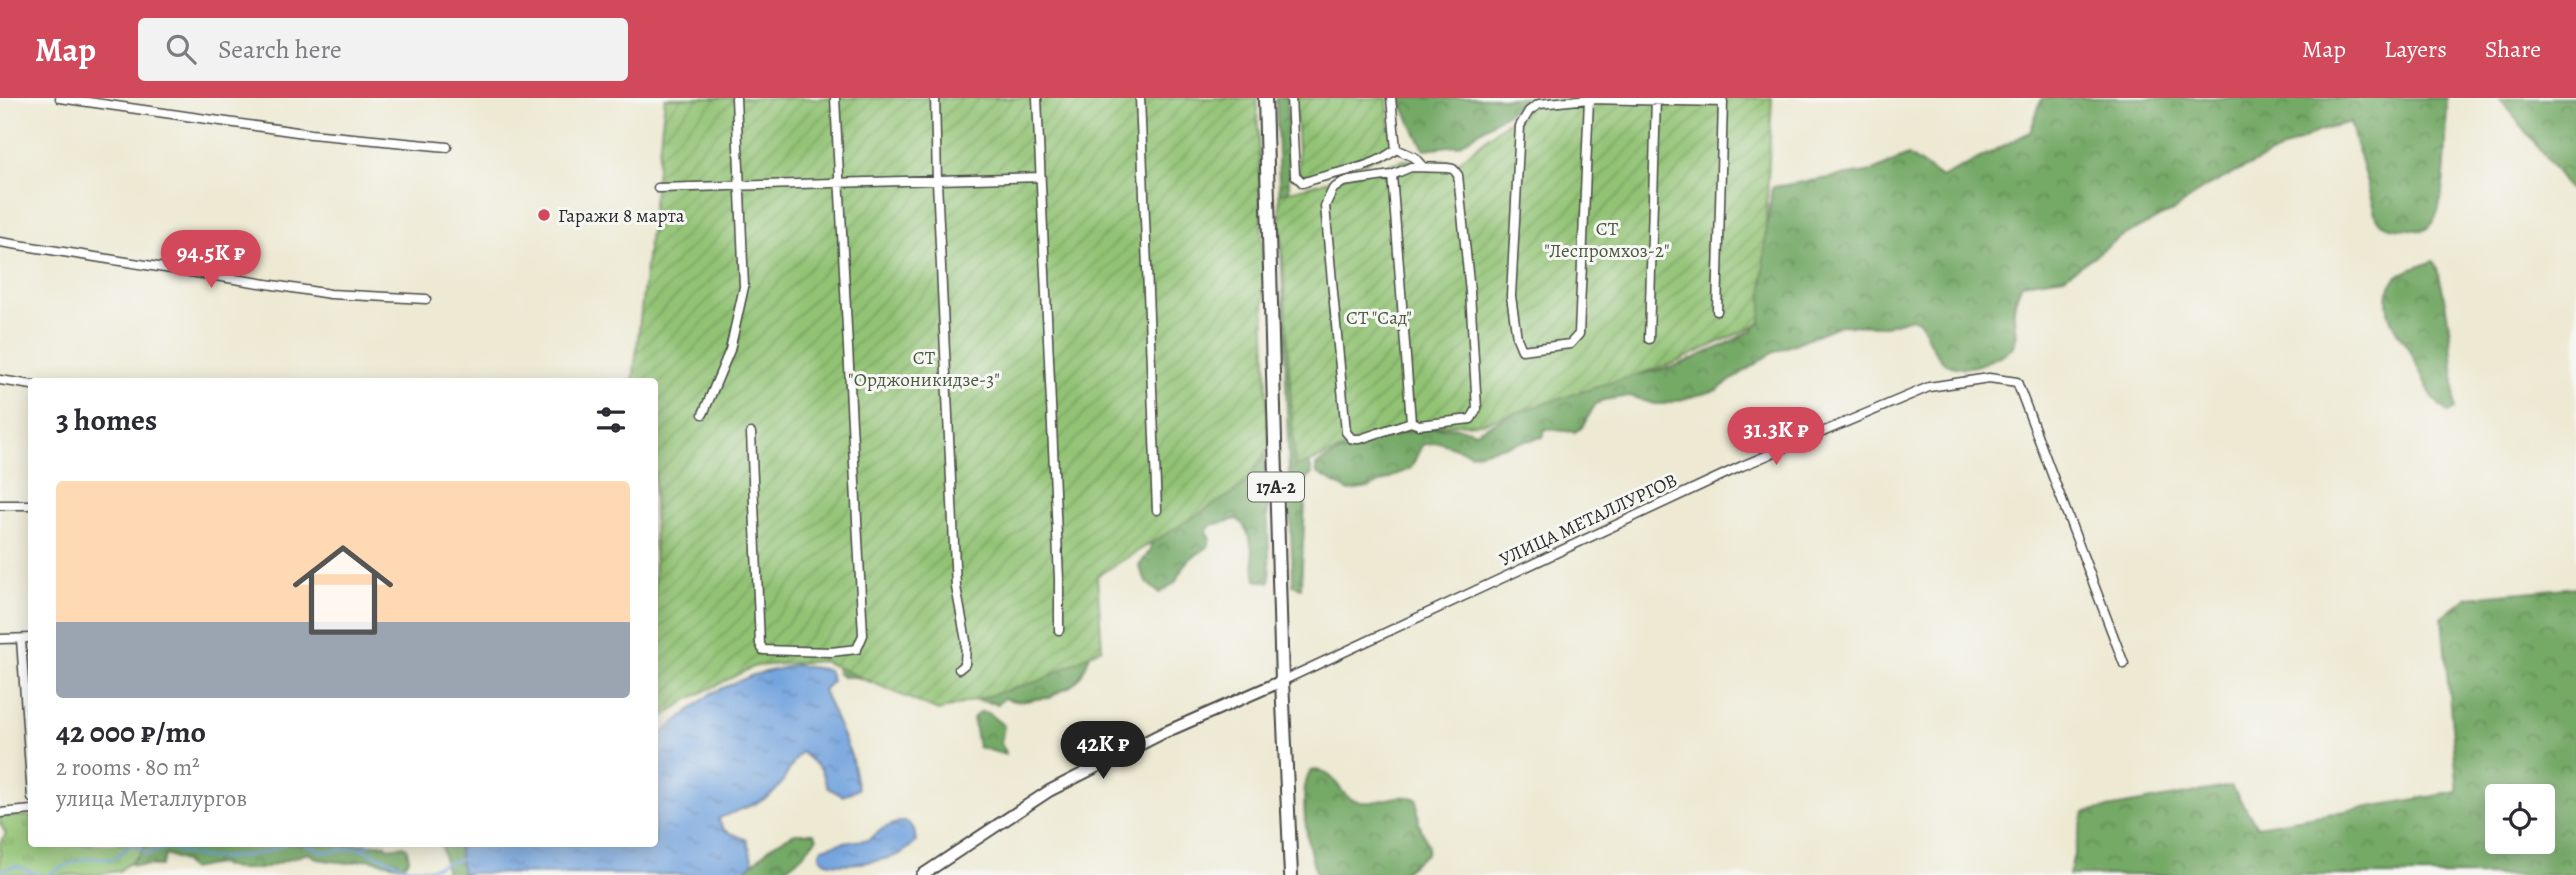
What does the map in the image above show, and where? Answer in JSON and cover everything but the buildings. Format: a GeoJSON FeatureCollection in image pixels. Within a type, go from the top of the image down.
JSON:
{"type":"FeatureCollection","features":[{"type":"Feature","properties":{"kind":"main road","name":"17А-2"},"geometry":{"type":"LineString","coordinates":[[1265,98],[1282,681],[1292,875]]}},
{"type":"Feature","properties":{"kind":"street"},"geometry":{"type":"LineString","coordinates":[[60,98],[311,134],[447,147]]}},
{"type":"Feature","properties":{"kind":"street"},"geometry":{"type":"LineString","coordinates":[[703,414],[730,350],[744,287],[736,98]]}},
{"type":"Feature","properties":{"kind":"street"},"geometry":{"type":"LineString","coordinates":[[751,433],[760,644],[763,650],[831,652],[857,649],[863,635],[835,98]]}},
{"type":"Feature","properties":{"kind":"street"},"geometry":{"type":"LineString","coordinates":[[936,98],[937,181],[956,587],[966,642],[965,664],[959,669]]}},
{"type":"Feature","properties":{"kind":"street"},"geometry":{"type":"LineString","coordinates":[[1037,98],[1059,565],[1059,629]]}},
{"type":"Feature","properties":{"kind":"street"},"geometry":{"type":"LineString","coordinates":[[1140,98],[1157,510]]}},
{"type":"Feature","properties":{"kind":"street"},"geometry":{"type":"LineString","coordinates":[[1291,98],[1295,175],[1303,183],[1324,174],[1363,167],[1386,158],[1396,149]]}},
{"type":"Feature","properties":{"kind":"street"},"geometry":{"type":"LineString","coordinates":[[1391,98],[1396,149]]}},
{"type":"Feature","properties":{"kind":"street"},"geometry":{"type":"LineString","coordinates":[[1589,99],[1579,334],[1570,344],[1522,350],[1517,338],[1511,296],[1520,126],[1529,111],[1539,104],[1589,99],[1723,100],[1717,311]]}},
{"type":"Feature","properties":{"kind":"street"},"geometry":{"type":"LineString","coordinates":[[1649,339],[1656,99]]}},
{"type":"Feature","properties":{"kind":"street"},"geometry":{"type":"LineString","coordinates":[[1396,149],[1414,157],[1422,166]]}},
{"type":"Feature","properties":{"kind":"street"},"geometry":{"type":"LineString","coordinates":[[1411,166],[1453,169],[1458,175],[1478,409],[1471,419],[1419,425],[1412,422],[1360,439],[1352,439],[1346,432],[1325,206],[1333,189],[1343,181],[1392,175],[1411,166]]}},
{"type":"Feature","properties":{"kind":"street"},"geometry":{"type":"LineString","coordinates":[[1392,175],[1412,422]]}},
{"type":"Feature","properties":{"kind":"street"},"geometry":{"type":"LineString","coordinates":[[658,188],[1040,177]]}},
{"type":"Feature","properties":{"kind":"street"},"geometry":{"type":"LineString","coordinates":[[0,242],[330,294],[426,299]]}},
{"type":"Feature","properties":{"kind":"street","name":"УЛИЦА МЕТАЛЛУРГОВ"},"geometry":{"type":"LineString","coordinates":[[922,875],[1049,791],[1161,734],[1282,681],[1742,466],[1929,387],[1989,378],[2017,382],[2124,664]]}},
{"type":"Feature","properties":{"kind":"street"},"geometry":{"type":"LineString","coordinates":[[0,380],[28,384]]}},
{"type":"Feature","properties":{"kind":"street"},"geometry":{"type":"LineString","coordinates":[[0,505],[28,505]]}},
{"type":"Feature","properties":{"kind":"street"},"geometry":{"type":"LineString","coordinates":[[0,639],[28,639]]}},
{"type":"Feature","properties":{"kind":"street"},"geometry":{"type":"LineString","coordinates":[[21,639],[28,740]]}},
{"type":"Feature","properties":{"kind":"street"},"geometry":{"type":"LineString","coordinates":[[0,813],[28,810]]}},
{"type":"Feature","properties":{"kind":"green space","name":"СТ \"Орджоникидзе-3\""},"geometry":{"type":"Polygon","coordinates":[[[665,98],[1257,98],[1269,448],[1241,488],[1097,576],[1102,648],[1042,680],[938,711],[823,661],[755,666],[687,700],[658,721],[658,378],[633,378],[665,98]]]}},
{"type":"Feature","properties":{"kind":"green space"},"geometry":{"type":"Polygon","coordinates":[[[1252,98],[1270,582],[1256,580],[1249,538],[1237,519],[1211,525],[1206,532],[1210,539],[1208,547],[1187,561],[1175,583],[1159,593],[1146,582],[1139,566],[1152,544],[1127,553],[1252,98]]]}},
{"type":"Feature","properties":{"kind":"green space"},"geometry":{"type":"Polygon","coordinates":[[[1276,98],[1287,98],[1292,300],[1306,451],[1312,474],[1306,480],[1301,588],[1293,585],[1276,98]]]}},
{"type":"Feature","properties":{"kind":"green space"},"geometry":{"type":"Polygon","coordinates":[[[1295,98],[1387,98],[1392,146],[1364,163],[1304,178],[1299,171],[1295,98]]]}},
{"type":"Feature","properties":{"kind":"green space"},"geometry":{"type":"Polygon","coordinates":[[[1398,98],[1546,98],[1521,104],[1459,145],[1424,149],[1398,98]]]}},
{"type":"Feature","properties":{"kind":"green space","name":"СТ \"Леспромхоз-2\""},"geometry":{"type":"Polygon","coordinates":[[[1772,98],[1761,323],[1674,363],[1482,423],[1431,427],[1386,436],[1295,468],[1279,194],[1404,160],[1459,161],[1524,108],[1552,100],[1772,98]]]}},
{"type":"Feature","properties":{"kind":"green space"},"geometry":{"type":"Polygon","coordinates":[[[2042,98],[2447,98],[2445,166],[2440,203],[2436,217],[2426,229],[2395,228],[2379,221],[2350,122],[2317,132],[2204,188],[2175,210],[2121,237],[2064,277],[2022,283],[2014,306],[2014,344],[2004,354],[1979,364],[1966,368],[1947,364],[1933,348],[1920,321],[1911,318],[1885,326],[1840,325],[1770,354],[1717,390],[1664,404],[1654,404],[1630,396],[1603,400],[1595,405],[1582,427],[1575,432],[1545,429],[1543,437],[1472,454],[1439,442],[1422,445],[1411,468],[1369,488],[1349,491],[1317,473],[1316,465],[1371,441],[1417,430],[1439,428],[1459,428],[1475,432],[1517,412],[1623,378],[1673,367],[1723,346],[1754,329],[1772,187],[1873,171],[1908,155],[1942,178],[2030,132],[2042,98]]]}},
{"type":"Feature","properties":{"kind":"green space"},"geometry":{"type":"Polygon","coordinates":[[[2500,98],[2576,98],[2576,198],[2500,98]]]}},
{"type":"Feature","properties":{"kind":"green space"},"geometry":{"type":"Polygon","coordinates":[[[2434,261],[2447,313],[2452,354],[2455,409],[2448,413],[2430,392],[2411,353],[2392,323],[2387,307],[2389,289],[2396,279],[2434,261]]]}},
{"type":"Feature","properties":{"kind":"green space"},"geometry":{"type":"Polygon","coordinates":[[[2576,587],[2576,875],[2069,875],[2084,812],[2231,786],[2257,826],[2458,792],[2442,618],[2468,597],[2576,587]]]}},
{"type":"Feature","properties":{"kind":"green space"},"geometry":{"type":"Polygon","coordinates":[[[1091,652],[1077,681],[1050,698],[1024,701],[1004,698],[998,704],[920,697],[855,677],[843,677],[837,673],[836,661],[1091,652]]]}},
{"type":"Feature","properties":{"kind":"green space"},"geometry":{"type":"Polygon","coordinates":[[[980,712],[988,713],[1004,726],[1001,743],[1006,755],[978,747],[973,718],[980,712]]]}},
{"type":"Feature","properties":{"kind":"green space"},"geometry":{"type":"Polygon","coordinates":[[[1318,770],[1330,777],[1345,795],[1356,801],[1371,802],[1402,797],[1417,799],[1419,824],[1428,845],[1427,853],[1396,875],[1317,875],[1305,822],[1304,792],[1311,771],[1318,770]]]}},
{"type":"Feature","properties":{"kind":"green space"},"geometry":{"type":"Polygon","coordinates":[[[0,816],[28,816],[28,847],[144,847],[138,856],[119,871],[92,875],[0,875],[0,843],[6,834],[0,823],[0,816]]]}},
{"type":"Feature","properties":{"kind":"green space"},"geometry":{"type":"Polygon","coordinates":[[[795,833],[814,833],[817,838],[802,856],[777,875],[740,875],[774,844],[795,833]]]}},
{"type":"Feature","properties":{"kind":"green space"},"geometry":{"type":"Polygon","coordinates":[[[144,847],[405,847],[409,860],[401,866],[367,859],[349,863],[318,859],[308,853],[260,869],[235,869],[218,864],[190,869],[183,861],[166,854],[161,866],[129,863],[144,847]]]}},
{"type":"Feature","properties":{"kind":"green space"},"geometry":{"type":"Polygon","coordinates":[[[442,847],[458,847],[462,873],[467,875],[447,875],[442,847]]]}},
{"type":"Feature","properties":{"kind":"water"},"geometry":{"type":"Polygon","coordinates":[[[795,665],[828,670],[832,681],[823,690],[851,755],[858,789],[843,796],[828,788],[821,769],[801,752],[771,794],[757,803],[718,819],[724,830],[747,840],[753,863],[740,875],[462,873],[458,847],[658,847],[658,737],[711,693],[753,675],[795,665]]]}},
{"type":"Feature","properties":{"kind":"water"},"geometry":{"type":"Polygon","coordinates":[[[907,822],[914,829],[916,842],[898,855],[849,864],[825,861],[820,856],[822,848],[844,842],[868,840],[884,828],[907,822]]]}},
{"type":"Feature","properties":{"kind":"waterway"},"geometry":{"type":"LineString","coordinates":[[47,875],[78,861],[113,859],[128,847]]}},
{"type":"Feature","properties":{"kind":"waterway"},"geometry":{"type":"LineString","coordinates":[[137,847],[148,854],[169,847]]}},
{"type":"Feature","properties":{"kind":"waterway"},"geometry":{"type":"LineString","coordinates":[[169,847],[196,856],[211,857],[243,856],[278,847]]}},
{"type":"Feature","properties":{"kind":"waterway"},"geometry":{"type":"LineString","coordinates":[[312,847],[324,852],[360,848],[408,868],[430,869],[460,859]]}},
{"type":"Feature","properties":{"kind":"waterway"},"geometry":{"type":"LineString","coordinates":[[0,871],[16,866],[39,875]]}},
{"type":"Feature","properties":{"kind":"place","name":"Гаражи 8 марта"},"geometry":{"type":"Point","coordinates":[544,215]}},
{"type":"Feature","properties":{"kind":"park label","name":"СТ \"Сад\""},"geometry":{"type":"Point","coordinates":[1379,317]}}]}
